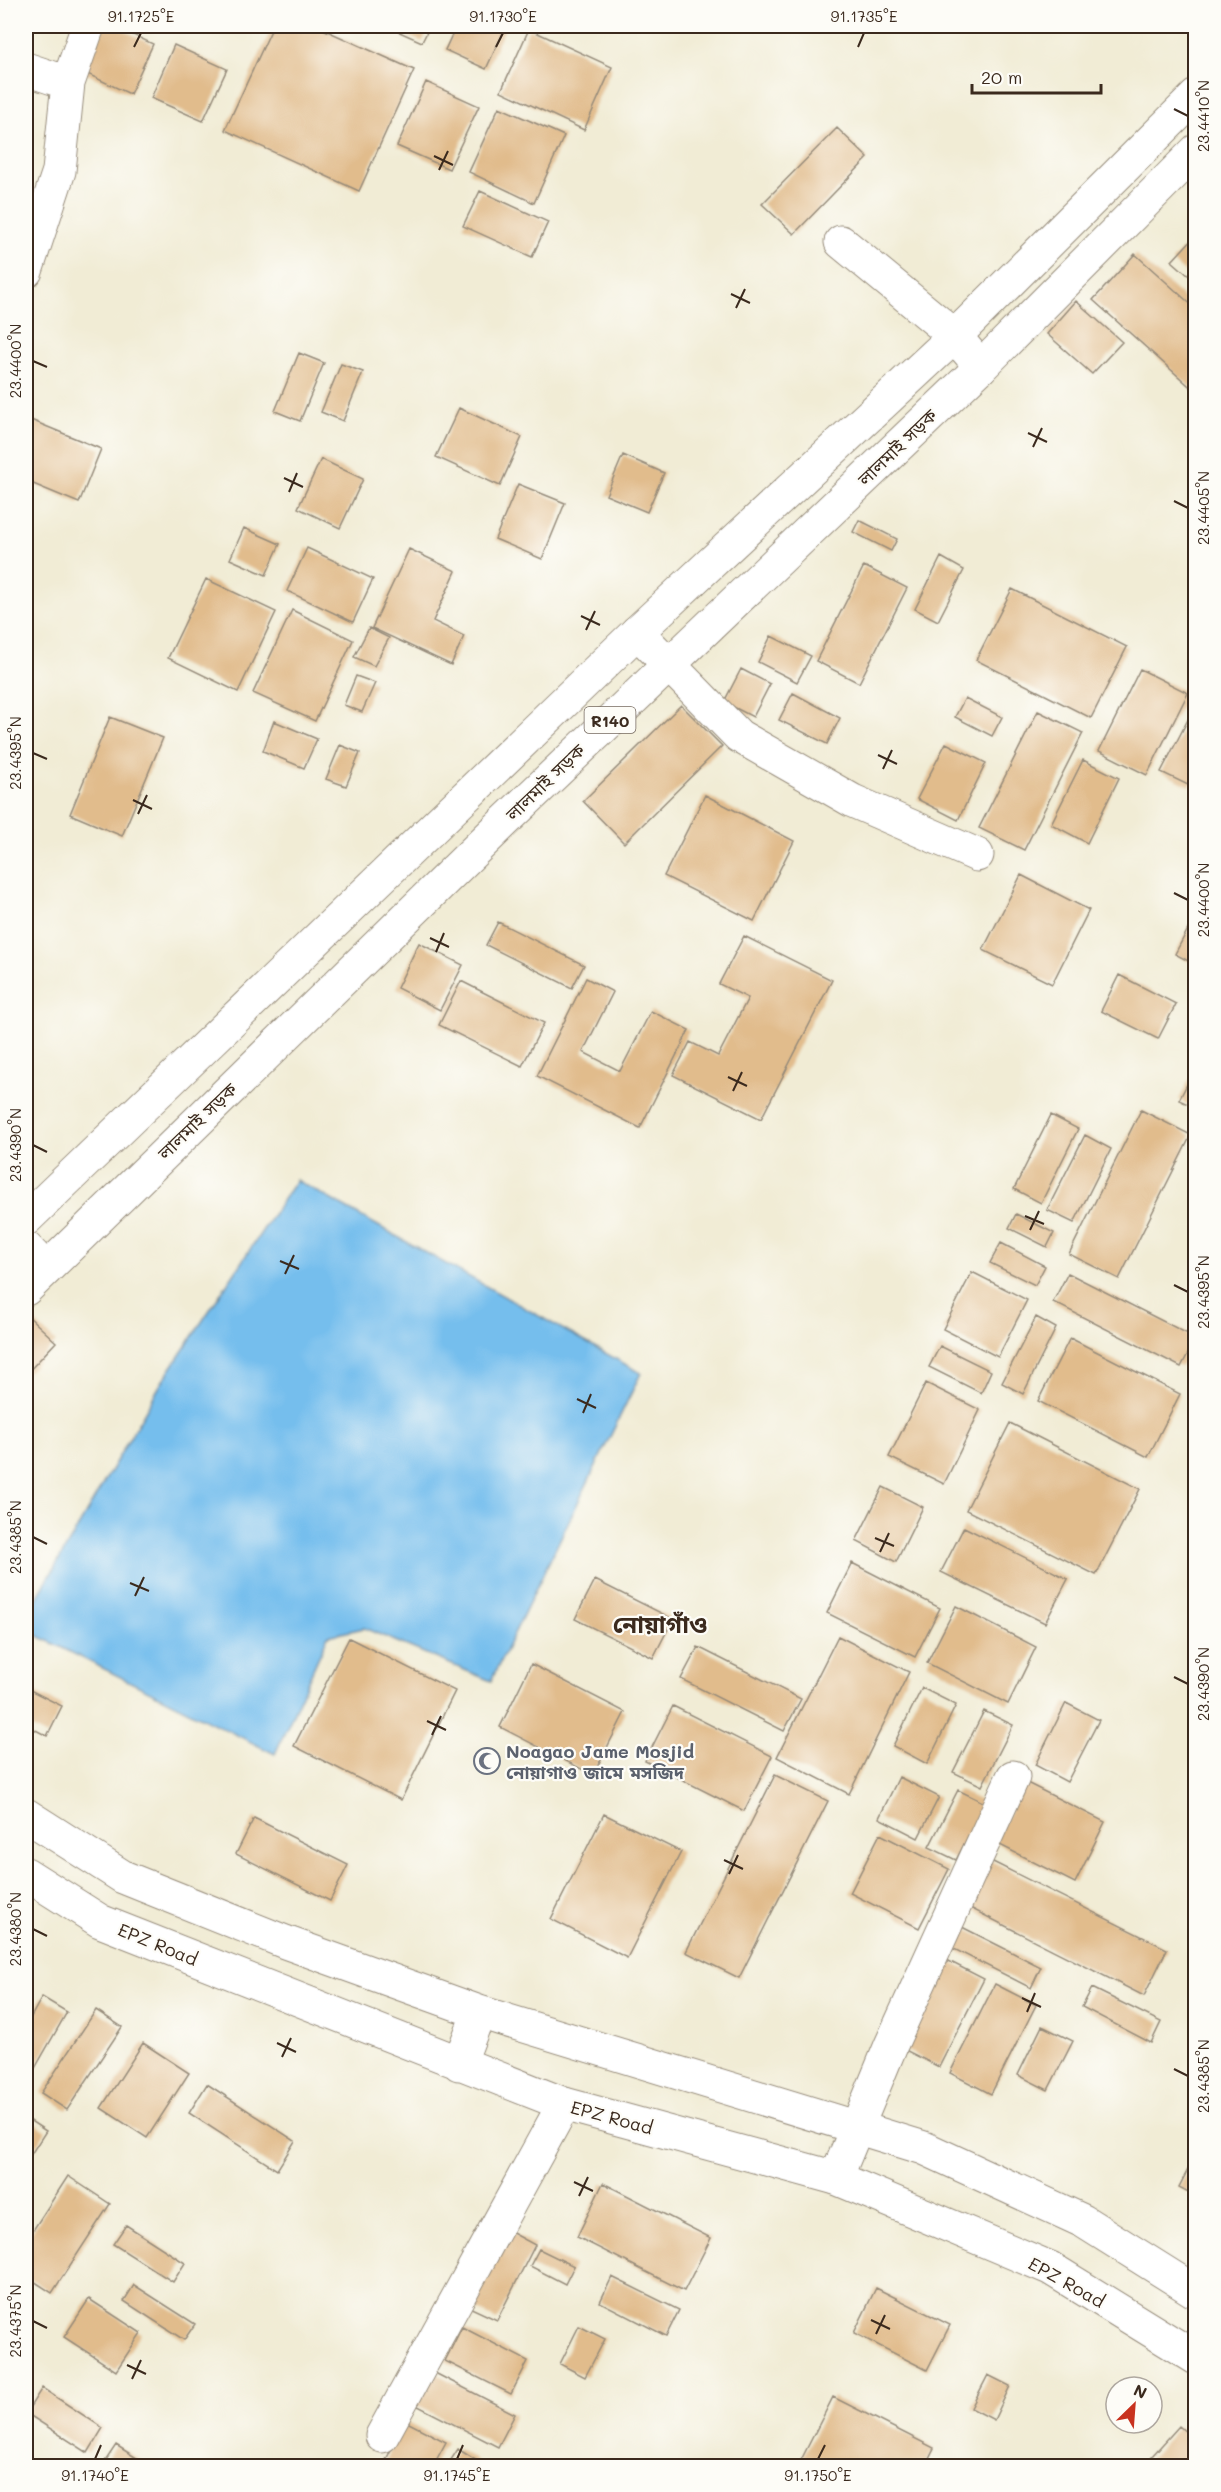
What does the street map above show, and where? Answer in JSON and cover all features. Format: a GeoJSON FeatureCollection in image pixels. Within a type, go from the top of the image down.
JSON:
{"type":"FeatureCollection","features":[{"type":"Feature","properties":{"kind":"main road"},"geometry":{"type":"LineString","coordinates":[[26,271],[58,171],[68,83],[88,26]]}},
{"type":"Feature","properties":{"kind":"main road"},"geometry":{"type":"LineString","coordinates":[[26,69],[68,83]]}},
{"type":"Feature","properties":{"kind":"main road","name":"R140"},"geometry":{"type":"LineString","coordinates":[[26,1219],[637,633],[954,336],[1196,96]]}},
{"type":"Feature","properties":{"kind":"main road","name":"লালমাই সড়ক"},"geometry":{"type":"LineString","coordinates":[[32,1269],[981,367],[1196,151]]}},
{"type":"Feature","properties":{"kind":"main road"},"geometry":{"type":"LineString","coordinates":[[842,242],[954,336],[981,367]]}},
{"type":"Feature","properties":{"kind":"main road"},"geometry":{"type":"LineString","coordinates":[[637,633],[739,736],[853,801],[977,855]]}},
{"type":"Feature","properties":{"kind":"main road"},"geometry":{"type":"LineString","coordinates":[[836,2178],[891,2045],[1013,1777]]}},
{"type":"Feature","properties":{"kind":"main road"},"geometry":{"type":"LineString","coordinates":[[26,1815],[123,1877],[285,1942],[479,2013],[924,2148],[1083,2221],[1196,2292]]}},
{"type":"Feature","properties":{"kind":"main road","name":"EPZ Road"},"geometry":{"type":"LineString","coordinates":[[26,1874],[100,1921],[564,2104],[836,2178],[1050,2268],[1196,2358]]}},
{"type":"Feature","properties":{"kind":"main road"},"geometry":{"type":"LineString","coordinates":[[100,1921],[123,1877]]}},
{"type":"Feature","properties":{"kind":"main road"},"geometry":{"type":"LineString","coordinates":[[459,2064],[479,2013]]}},
{"type":"Feature","properties":{"kind":"main road"},"geometry":{"type":"LineString","coordinates":[[382,2436],[564,2104]]}},
{"type":"Feature","properties":{"kind":"water"},"geometry":{"type":"Polygon","coordinates":[[[296,1180],[641,1373],[491,1681],[364,1628],[328,1636],[275,1754],[26,1630],[26,1617],[162,1382],[296,1180]]]}},
{"type":"Feature","properties":{"kind":"building"},"geometry":{"type":"Polygon","coordinates":[[[102,26],[114,26],[153,44],[130,94],[81,71],[102,26]]]}},
{"type":"Feature","properties":{"kind":"building"},"geometry":{"type":"Polygon","coordinates":[[[273,26],[316,26],[414,70],[359,191],[225,130],[273,26]]]}},
{"type":"Feature","properties":{"kind":"building"},"geometry":{"type":"Polygon","coordinates":[[[400,26],[430,26],[422,42],[397,31],[400,26]]]}},
{"type":"Feature","properties":{"kind":"building"},"geometry":{"type":"Polygon","coordinates":[[[456,26],[506,26],[486,69],[445,50],[456,26]]]}},
{"type":"Feature","properties":{"kind":"building"},"geometry":{"type":"Polygon","coordinates":[[[529,29],[612,67],[584,130],[501,91],[529,29]]]}},
{"type":"Feature","properties":{"kind":"building"},"geometry":{"type":"Polygon","coordinates":[[[174,45],[227,69],[203,121],[151,98],[174,45]]]}},
{"type":"Feature","properties":{"kind":"building"},"geometry":{"type":"Polygon","coordinates":[[[426,82],[479,106],[449,169],[397,146],[426,82]]]}},
{"type":"Feature","properties":{"kind":"building"},"geometry":{"type":"Polygon","coordinates":[[[499,107],[564,136],[534,203],[469,172],[499,107]]]}},
{"type":"Feature","properties":{"kind":"building"},"geometry":{"type":"Polygon","coordinates":[[[837,128],[868,158],[794,234],[762,204],[837,128]]]}},
{"type":"Feature","properties":{"kind":"building"},"geometry":{"type":"Polygon","coordinates":[[[480,191],[548,222],[532,257],[463,226],[480,191]]]}},
{"type":"Feature","properties":{"kind":"building"},"geometry":{"type":"Polygon","coordinates":[[[1196,235],[1196,282],[1172,261],[1196,235]]]}},
{"type":"Feature","properties":{"kind":"building"},"geometry":{"type":"Polygon","coordinates":[[[1135,254],[1196,309],[1196,392],[1093,300],[1135,254]]]}},
{"type":"Feature","properties":{"kind":"building"},"geometry":{"type":"Polygon","coordinates":[[[1076,301],[1122,342],[1092,374],[1047,334],[1076,301]]]}},
{"type":"Feature","properties":{"kind":"building"},"geometry":{"type":"Polygon","coordinates":[[[299,353],[324,363],[300,421],[275,411],[299,353]]]}},
{"type":"Feature","properties":{"kind":"building"},"geometry":{"type":"Polygon","coordinates":[[[341,364],[363,372],[343,421],[321,412],[341,364]]]}},
{"type":"Feature","properties":{"kind":"building"},"geometry":{"type":"Polygon","coordinates":[[[459,408],[522,437],[500,486],[436,457],[459,408]]]}},
{"type":"Feature","properties":{"kind":"building"},"geometry":{"type":"Polygon","coordinates":[[[26,418],[101,449],[79,503],[26,481],[26,418]]]}},
{"type":"Feature","properties":{"kind":"building"},"geometry":{"type":"Polygon","coordinates":[[[623,455],[664,473],[647,512],[606,495],[623,455]]]}},
{"type":"Feature","properties":{"kind":"building"},"geometry":{"type":"Polygon","coordinates":[[[321,459],[363,479],[340,528],[298,508],[321,459]]]}},
{"type":"Feature","properties":{"kind":"building"},"geometry":{"type":"Polygon","coordinates":[[[518,484],[565,503],[542,559],[495,539],[518,484]]]}},
{"type":"Feature","properties":{"kind":"building"},"geometry":{"type":"Polygon","coordinates":[[[859,520],[897,539],[891,551],[853,532],[859,520]]]}},
{"type":"Feature","properties":{"kind":"building"},"geometry":{"type":"Polygon","coordinates":[[[244,528],[280,544],[266,575],[230,559],[244,528]]]}},
{"type":"Feature","properties":{"kind":"building"},"geometry":{"type":"Polygon","coordinates":[[[307,548],[373,579],[353,622],[287,591],[307,548]]]}},
{"type":"Feature","properties":{"kind":"building"},"geometry":{"type":"Polygon","coordinates":[[[409,549],[456,571],[433,621],[464,636],[451,665],[372,628],[409,549]]]}},
{"type":"Feature","properties":{"kind":"building"},"geometry":{"type":"Polygon","coordinates":[[[941,557],[964,570],[938,621],[915,609],[941,557]]]}},
{"type":"Feature","properties":{"kind":"building"},"geometry":{"type":"Polygon","coordinates":[[[864,566],[907,588],[859,683],[816,661],[864,566]]]}},
{"type":"Feature","properties":{"kind":"building"},"geometry":{"type":"Polygon","coordinates":[[[206,579],[276,612],[238,692],[168,658],[206,579]]]}},
{"type":"Feature","properties":{"kind":"building"},"geometry":{"type":"Polygon","coordinates":[[[1012,589],[1127,647],[1091,718],[976,660],[1012,589]]]}},
{"type":"Feature","properties":{"kind":"building"},"geometry":{"type":"Polygon","coordinates":[[[292,610],[353,640],[315,721],[253,693],[292,610]]]}},
{"type":"Feature","properties":{"kind":"building"},"geometry":{"type":"Polygon","coordinates":[[[369,628],[389,638],[374,666],[354,657],[369,628]]]}},
{"type":"Feature","properties":{"kind":"building"},"geometry":{"type":"Polygon","coordinates":[[[771,636],[811,656],[797,682],[758,662],[771,636]]]}},
{"type":"Feature","properties":{"kind":"building"},"geometry":{"type":"Polygon","coordinates":[[[741,669],[770,684],[753,717],[724,702],[741,669]]]}},
{"type":"Feature","properties":{"kind":"building"},"geometry":{"type":"Polygon","coordinates":[[[1140,669],[1188,693],[1147,775],[1099,751],[1140,669]]]}},
{"type":"Feature","properties":{"kind":"building"},"geometry":{"type":"Polygon","coordinates":[[[356,676],[375,683],[362,712],[344,705],[356,676]]]}},
{"type":"Feature","properties":{"kind":"building"},"geometry":{"type":"Polygon","coordinates":[[[793,693],[840,718],[827,744],[779,720],[793,693]]]}},
{"type":"Feature","properties":{"kind":"building"},"geometry":{"type":"Polygon","coordinates":[[[965,698],[1002,717],[992,736],[955,717],[965,698]]]}},
{"type":"Feature","properties":{"kind":"building"},"geometry":{"type":"Polygon","coordinates":[[[1196,704],[1196,774],[1190,786],[1161,772],[1196,704]]]}},
{"type":"Feature","properties":{"kind":"building"},"geometry":{"type":"Polygon","coordinates":[[[681,705],[722,746],[624,843],[583,801],[681,705]]]}},
{"type":"Feature","properties":{"kind":"building"},"geometry":{"type":"Polygon","coordinates":[[[1038,711],[1083,733],[1024,850],[979,828],[1038,711]]]}},
{"type":"Feature","properties":{"kind":"building"},"geometry":{"type":"Polygon","coordinates":[[[110,717],[163,738],[122,836],[70,814],[110,717]]]}},
{"type":"Feature","properties":{"kind":"building"},"geometry":{"type":"Polygon","coordinates":[[[274,721],[317,739],[304,768],[263,751],[274,721]]]}},
{"type":"Feature","properties":{"kind":"building"},"geometry":{"type":"Polygon","coordinates":[[[946,743],[986,763],[958,820],[917,799],[946,743]]]}},
{"type":"Feature","properties":{"kind":"building"},"geometry":{"type":"Polygon","coordinates":[[[340,745],[360,753],[346,786],[326,779],[340,745]]]}},
{"type":"Feature","properties":{"kind":"building"},"geometry":{"type":"Polygon","coordinates":[[[1083,760],[1119,778],[1087,843],[1051,824],[1083,760]]]}},
{"type":"Feature","properties":{"kind":"building"},"geometry":{"type":"Polygon","coordinates":[[[705,795],[794,841],[754,921],[664,876],[705,795]]]}},
{"type":"Feature","properties":{"kind":"building"},"geometry":{"type":"Polygon","coordinates":[[[1021,875],[1089,910],[1052,984],[983,950],[1021,875]]]}},
{"type":"Feature","properties":{"kind":"building"},"geometry":{"type":"Polygon","coordinates":[[[1196,914],[1196,965],[1175,954],[1196,914]]]}},
{"type":"Feature","properties":{"kind":"building"},"geometry":{"type":"Polygon","coordinates":[[[498,922],[584,965],[572,988],[486,945],[498,922]]]}},
{"type":"Feature","properties":{"kind":"building"},"geometry":{"type":"Polygon","coordinates":[[[744,936],[832,980],[761,1119],[673,1075],[690,1042],[718,1056],[748,998],[719,984],[744,936]]]}},
{"type":"Feature","properties":{"kind":"building"},"geometry":{"type":"Polygon","coordinates":[[[419,943],[463,965],[440,1010],[397,988],[419,943]]]}},
{"type":"Feature","properties":{"kind":"building"},"geometry":{"type":"Polygon","coordinates":[[[1119,975],[1176,1004],[1158,1039],[1101,1011],[1119,975]]]}},
{"type":"Feature","properties":{"kind":"building"},"geometry":{"type":"Polygon","coordinates":[[[586,978],[613,992],[583,1052],[620,1071],[651,1011],[689,1030],[640,1128],[537,1076],[586,978]]]}},
{"type":"Feature","properties":{"kind":"building"},"geometry":{"type":"Polygon","coordinates":[[[461,981],[544,1023],[522,1066],[439,1025],[461,981]]]}},
{"type":"Feature","properties":{"kind":"building"},"geometry":{"type":"Polygon","coordinates":[[[1196,1067],[1196,1108],[1179,1100],[1196,1067]]]}},
{"type":"Feature","properties":{"kind":"building"},"geometry":{"type":"Polygon","coordinates":[[[1141,1110],[1191,1135],[1119,1279],[1069,1254],[1141,1110]]]}},
{"type":"Feature","properties":{"kind":"building"},"geometry":{"type":"Polygon","coordinates":[[[1051,1115],[1078,1129],[1041,1203],[1014,1189],[1051,1115]]]}},
{"type":"Feature","properties":{"kind":"building"},"geometry":{"type":"Polygon","coordinates":[[[1085,1135],[1111,1149],[1074,1223],[1047,1210],[1085,1135]]]}},
{"type":"Feature","properties":{"kind":"building"},"geometry":{"type":"Polygon","coordinates":[[[1016,1214],[1054,1233],[1047,1247],[1009,1228],[1016,1214]]]}},
{"type":"Feature","properties":{"kind":"building"},"geometry":{"type":"Polygon","coordinates":[[[1001,1243],[1045,1266],[1035,1285],[990,1263],[1001,1243]]]}},
{"type":"Feature","properties":{"kind":"building"},"geometry":{"type":"Polygon","coordinates":[[[972,1272],[1027,1300],[998,1357],[943,1329],[972,1272]]]}},
{"type":"Feature","properties":{"kind":"building"},"geometry":{"type":"Polygon","coordinates":[[[1068,1273],[1196,1338],[1181,1367],[1053,1302],[1068,1273]]]}},
{"type":"Feature","properties":{"kind":"building"},"geometry":{"type":"Polygon","coordinates":[[[26,1314],[56,1342],[26,1374],[26,1314]]]}},
{"type":"Feature","properties":{"kind":"building"},"geometry":{"type":"Polygon","coordinates":[[[1036,1317],[1056,1328],[1023,1394],[1002,1383],[1036,1317]]]}},
{"type":"Feature","properties":{"kind":"building"},"geometry":{"type":"Polygon","coordinates":[[[1070,1338],[1180,1394],[1148,1457],[1038,1401],[1070,1338]]]}},
{"type":"Feature","properties":{"kind":"building"},"geometry":{"type":"Polygon","coordinates":[[[940,1346],[991,1371],[981,1393],[929,1367],[940,1346]]]}},
{"type":"Feature","properties":{"kind":"building"},"geometry":{"type":"Polygon","coordinates":[[[926,1383],[980,1410],[944,1484],[889,1457],[926,1383]]]}},
{"type":"Feature","properties":{"kind":"building"},"geometry":{"type":"Polygon","coordinates":[[[1010,1423],[1140,1489],[1096,1575],[966,1510],[1010,1423]]]}},
{"type":"Feature","properties":{"kind":"building"},"geometry":{"type":"Polygon","coordinates":[[[883,1487],[923,1507],[896,1562],[856,1541],[883,1487]]]}},
{"type":"Feature","properties":{"kind":"building"},"geometry":{"type":"Polygon","coordinates":[[[964,1527],[1068,1579],[1045,1623],[941,1572],[964,1527]]]}},
{"type":"Feature","properties":{"kind":"building"},"geometry":{"type":"Polygon","coordinates":[[[852,1563],[940,1608],[915,1657],[827,1613],[852,1563]]]}},
{"type":"Feature","properties":{"kind":"building"},"geometry":{"type":"Polygon","coordinates":[[[595,1580],[673,1619],[653,1658],[575,1619],[595,1580]]]}},
{"type":"Feature","properties":{"kind":"building"},"geometry":{"type":"Polygon","coordinates":[[[956,1606],[1036,1647],[1008,1704],[927,1663],[956,1606]]]}},
{"type":"Feature","properties":{"kind":"building"},"geometry":{"type":"Polygon","coordinates":[[[838,1636],[909,1672],[849,1794],[777,1757],[838,1636]]]}},
{"type":"Feature","properties":{"kind":"building"},"geometry":{"type":"Polygon","coordinates":[[[349,1638],[455,1691],[401,1800],[294,1746],[349,1638]]]}},
{"type":"Feature","properties":{"kind":"building"},"geometry":{"type":"Polygon","coordinates":[[[698,1647],[801,1699],[784,1731],[681,1679],[698,1647]]]}},
{"type":"Feature","properties":{"kind":"building"},"geometry":{"type":"Polygon","coordinates":[[[531,1664],[625,1712],[593,1775],[500,1727],[531,1664]]]}},
{"type":"Feature","properties":{"kind":"building"},"geometry":{"type":"Polygon","coordinates":[[[26,1688],[62,1706],[47,1736],[26,1725],[26,1688]]]}},
{"type":"Feature","properties":{"kind":"building"},"geometry":{"type":"Polygon","coordinates":[[[922,1688],[956,1705],[927,1764],[893,1746],[922,1688]]]}},
{"type":"Feature","properties":{"kind":"building"},"geometry":{"type":"Polygon","coordinates":[[[1066,1703],[1099,1720],[1067,1782],[1035,1765],[1066,1703]]]}},
{"type":"Feature","properties":{"kind":"building"},"geometry":{"type":"Polygon","coordinates":[[[673,1706],[772,1756],[744,1811],[645,1761],[673,1706]]]}},
{"type":"Feature","properties":{"kind":"building"},"geometry":{"type":"Polygon","coordinates":[[[984,1711],[1013,1725],[982,1786],[953,1772],[984,1711]]]}},
{"type":"Feature","properties":{"kind":"building"},"geometry":{"type":"Polygon","coordinates":[[[775,1775],[828,1801],[739,1978],[686,1952],[775,1775]]]}},
{"type":"Feature","properties":{"kind":"building"},"geometry":{"type":"Polygon","coordinates":[[[899,1777],[939,1797],[918,1838],[879,1818],[899,1777]]]}},
{"type":"Feature","properties":{"kind":"building"},"geometry":{"type":"Polygon","coordinates":[[[1025,1782],[1105,1822],[1075,1883],[994,1842],[1025,1782]]]}},
{"type":"Feature","properties":{"kind":"building"},"geometry":{"type":"Polygon","coordinates":[[[958,1790],[985,1803],[956,1860],[929,1847],[958,1790]]]}},
{"type":"Feature","properties":{"kind":"building"},"geometry":{"type":"Polygon","coordinates":[[[604,1814],[681,1852],[627,1958],[551,1919],[604,1814]]]}},
{"type":"Feature","properties":{"kind":"building"},"geometry":{"type":"Polygon","coordinates":[[[254,1818],[348,1865],[330,1901],[236,1854],[254,1818]]]}},
{"type":"Feature","properties":{"kind":"building"},"geometry":{"type":"Polygon","coordinates":[[[880,1834],[949,1869],[919,1928],[850,1893],[880,1834]]]}},
{"type":"Feature","properties":{"kind":"building"},"geometry":{"type":"Polygon","coordinates":[[[991,1861],[1167,1949],[1144,1996],[968,1907],[991,1861]]]}},
{"type":"Feature","properties":{"kind":"building"},"geometry":{"type":"Polygon","coordinates":[[[958,1925],[1041,1967],[1031,1988],[948,1946],[958,1925]]]}},
{"type":"Feature","properties":{"kind":"building"},"geometry":{"type":"Polygon","coordinates":[[[941,1957],[984,1979],[939,2067],[897,2046],[941,1957]]]}},
{"type":"Feature","properties":{"kind":"building"},"geometry":{"type":"Polygon","coordinates":[[[995,1984],[1036,2005],[991,2094],[950,2073],[995,1984]]]}},
{"type":"Feature","properties":{"kind":"building"},"geometry":{"type":"Polygon","coordinates":[[[1092,1988],[1161,2022],[1151,2043],[1082,2007],[1092,1988]]]}},
{"type":"Feature","properties":{"kind":"building"},"geometry":{"type":"Polygon","coordinates":[[[42,1997],[67,2012],[30,2077],[26,2074],[26,2026],[42,1997]]]}},
{"type":"Feature","properties":{"kind":"building"},"geometry":{"type":"Polygon","coordinates":[[[96,2010],[122,2027],[67,2110],[41,2093],[96,2010]]]}},
{"type":"Feature","properties":{"kind":"building"},"geometry":{"type":"Polygon","coordinates":[[[1042,2026],[1073,2041],[1048,2090],[1018,2075],[1042,2026]]]}},
{"type":"Feature","properties":{"kind":"building"},"geometry":{"type":"Polygon","coordinates":[[[143,2043],[189,2073],[147,2138],[101,2108],[143,2043]]]}},
{"type":"Feature","properties":{"kind":"building"},"geometry":{"type":"Polygon","coordinates":[[[207,2084],[295,2141],[277,2170],[189,2113],[207,2084]]]}},
{"type":"Feature","properties":{"kind":"building"},"geometry":{"type":"Polygon","coordinates":[[[26,2118],[46,2131],[26,2162],[26,2118]]]}},
{"type":"Feature","properties":{"kind":"building"},"geometry":{"type":"Polygon","coordinates":[[[1196,2154],[1196,2196],[1179,2187],[1196,2154]]]}},
{"type":"Feature","properties":{"kind":"building"},"geometry":{"type":"Polygon","coordinates":[[[68,2176],[110,2204],[52,2293],[26,2276],[26,2241],[68,2176]]]}},
{"type":"Feature","properties":{"kind":"building"},"geometry":{"type":"Polygon","coordinates":[[[603,2183],[711,2238],[684,2291],[577,2237],[603,2183]]]}},
{"type":"Feature","properties":{"kind":"building"},"geometry":{"type":"Polygon","coordinates":[[[126,2225],[185,2263],[173,2282],[113,2244],[126,2225]]]}},
{"type":"Feature","properties":{"kind":"building"},"geometry":{"type":"Polygon","coordinates":[[[507,2230],[535,2245],[497,2320],[469,2307],[507,2230]]]}},
{"type":"Feature","properties":{"kind":"building"},"geometry":{"type":"Polygon","coordinates":[[[539,2249],[574,2266],[565,2284],[530,2266],[539,2249]]]}},
{"type":"Feature","properties":{"kind":"building"},"geometry":{"type":"Polygon","coordinates":[[[612,2277],[679,2310],[666,2336],[600,2302],[612,2277]]]}},
{"type":"Feature","properties":{"kind":"building"},"geometry":{"type":"Polygon","coordinates":[[[134,2285],[195,2324],[184,2340],[124,2301],[134,2285]]]}},
{"type":"Feature","properties":{"kind":"building"},"geometry":{"type":"Polygon","coordinates":[[[876,2288],[950,2325],[927,2370],[854,2333],[876,2288]]]}},
{"type":"Feature","properties":{"kind":"building"},"geometry":{"type":"Polygon","coordinates":[[[89,2299],[141,2333],[116,2371],[64,2337],[89,2299]]]}},
{"type":"Feature","properties":{"kind":"building"},"geometry":{"type":"Polygon","coordinates":[[[579,2326],[605,2339],[585,2377],[560,2364],[579,2326]]]}},
{"type":"Feature","properties":{"kind":"building"},"geometry":{"type":"Polygon","coordinates":[[[462,2327],[528,2361],[511,2394],[445,2361],[462,2327]]]}},
{"type":"Feature","properties":{"kind":"building"},"geometry":{"type":"Polygon","coordinates":[[[433,2372],[515,2414],[498,2447],[416,2405],[433,2372]]]}},
{"type":"Feature","properties":{"kind":"building"},"geometry":{"type":"Polygon","coordinates":[[[988,2375],[1010,2386],[994,2420],[971,2408],[988,2375]]]}},
{"type":"Feature","properties":{"kind":"building"},"geometry":{"type":"Polygon","coordinates":[[[42,2388],[103,2428],[88,2453],[26,2413],[42,2388]]]}},
{"type":"Feature","properties":{"kind":"building"},"geometry":{"type":"Polygon","coordinates":[[[833,2397],[934,2448],[925,2466],[805,2466],[799,2464],[833,2397]]]}},
{"type":"Feature","properties":{"kind":"building"},"geometry":{"type":"Polygon","coordinates":[[[405,2421],[446,2442],[433,2466],[383,2466],[405,2421]]]}},
{"type":"Feature","properties":{"kind":"building"},"geometry":{"type":"Polygon","coordinates":[[[1179,2426],[1196,2441],[1196,2466],[1143,2466],[1179,2426]]]}},
{"type":"Feature","properties":{"kind":"building"},"geometry":{"type":"Polygon","coordinates":[[[116,2445],[146,2464],[144,2466],[102,2466],[116,2445]]]}},
{"type":"Feature","properties":{"kind":"building"},"geometry":{"type":"Polygon","coordinates":[[[458,2449],[485,2466],[447,2466],[458,2449]]]}},
{"type":"Feature","properties":{"kind":"place","name":"Noagao Jame Mosjid নোয়াগাও জামে মসজিদ"},"geometry":{"type":"Point","coordinates":[487,1761]}},
{"type":"Feature","properties":{"kind":"district","name":"নোয়াগাঁও"},"geometry":{"type":"Point","coordinates":[660,1623]}}]}
